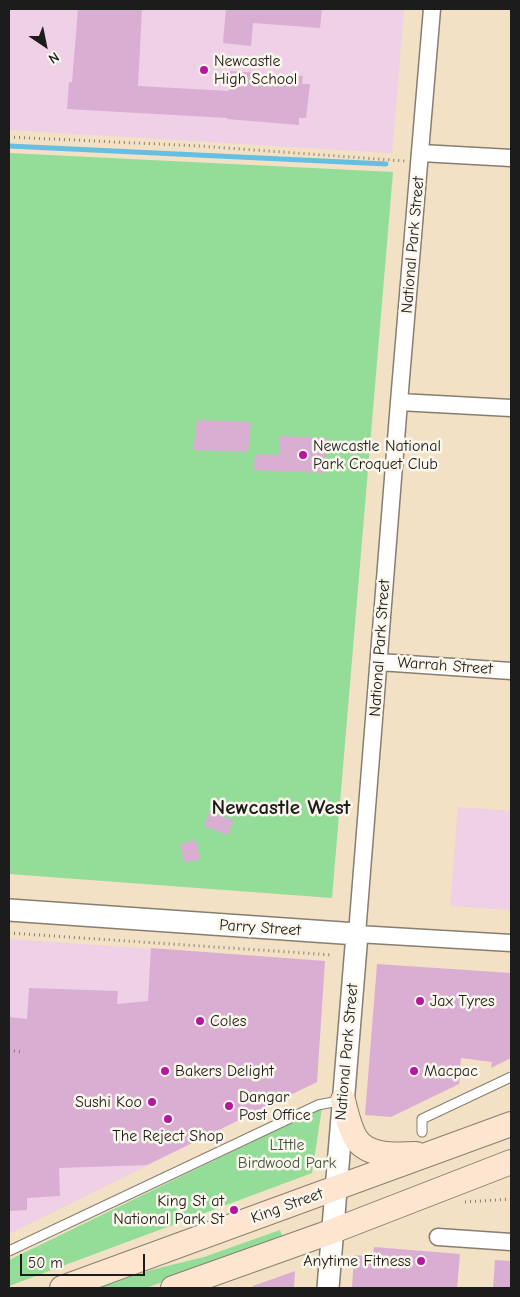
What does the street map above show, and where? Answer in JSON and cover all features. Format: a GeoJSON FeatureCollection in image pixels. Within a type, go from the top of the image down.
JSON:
{"type":"FeatureCollection","features":[{"type":"Feature","properties":{"kind":"main road"},"geometry":{"type":"LineString","coordinates":[[343,1100],[352,1131],[361,1145],[381,1153],[398,1155],[426,1142]]}},
{"type":"Feature","properties":{"kind":"main road","name":"King Street"},"geometry":{"type":"LineString","coordinates":[[62,1288],[336,1189],[426,1142],[511,1124]]}},
{"type":"Feature","properties":{"kind":"main road"},"geometry":{"type":"LineString","coordinates":[[173,1288],[333,1230],[511,1162]]}},
{"type":"Feature","properties":{"kind":"street","name":"National Park Street"},"geometry":{"type":"LineString","coordinates":[[328,1288],[432,9]]}},
{"type":"Feature","properties":{"kind":"street"},"geometry":{"type":"LineString","coordinates":[[420,157],[511,158]]}},
{"type":"Feature","properties":{"kind":"street"},"geometry":{"type":"LineString","coordinates":[[399,402],[511,408]]}},
{"type":"Feature","properties":{"kind":"street","name":"Warrah Street"},"geometry":{"type":"LineString","coordinates":[[379,662],[511,671]]}},
{"type":"Feature","properties":{"kind":"street","name":"Parry Street"},"geometry":{"type":"LineString","coordinates":[[9,910],[511,943]]}},
{"type":"Feature","properties":{"kind":"street"},"geometry":{"type":"LineString","coordinates":[[438,1238],[511,1242]]}},
{"type":"Feature","properties":{"kind":"lane"},"geometry":{"type":"LineString","coordinates":[[426,1142],[422,1119],[511,1077]]}},
{"type":"Feature","properties":{"kind":"lane"},"geometry":{"type":"LineString","coordinates":[[9,1251],[302,1112],[318,1105],[343,1100]]}},
{"type":"Feature","properties":{"kind":"path"},"geometry":{"type":"LineString","coordinates":[[9,138],[420,157]]}},
{"type":"Feature","properties":{"kind":"path"},"geometry":{"type":"LineString","coordinates":[[9,933],[333,955]]}},
{"type":"Feature","properties":{"kind":"path"},"geometry":{"type":"LineString","coordinates":[[9,1050],[24,1052]]}},
{"type":"Feature","properties":{"kind":"shaded area","name":"Newcastle High School"},"geometry":{"type":"Polygon","coordinates":[[[9,9],[404,9],[392,153],[9,130],[9,9]]]}},
{"type":"Feature","properties":{"kind":"shaded area"},"geometry":{"type":"Polygon","coordinates":[[[458,807],[511,811],[511,910],[450,906],[458,807]]]}},
{"type":"Feature","properties":{"kind":"shaded area"},"geometry":{"type":"Polygon","coordinates":[[[9,939],[325,961],[317,1082],[9,1234],[9,939]]]}},
{"type":"Feature","properties":{"kind":"green space"},"geometry":{"type":"Polygon","coordinates":[[[9,153],[393,172],[332,898],[9,874],[9,153]]]}},
{"type":"Feature","properties":{"kind":"green space","name":"LIttle Birdwood Park"},"geometry":{"type":"Polygon","coordinates":[[[322,1108],[312,1173],[9,1286],[9,1260],[322,1108]]]}},
{"type":"Feature","properties":{"kind":"green space"},"geometry":{"type":"Polygon","coordinates":[[[280,1230],[283,1238],[146,1288],[98,1288],[151,1270],[204,1257],[280,1230]]]}},
{"type":"Feature","properties":{"kind":"building"},"geometry":{"type":"Polygon","coordinates":[[[78,9],[142,9],[138,86],[229,91],[230,71],[303,76],[302,84],[310,84],[306,118],[299,118],[299,125],[227,118],[67,109],[69,82],[72,82],[78,9]]]}},
{"type":"Feature","properties":{"kind":"building"},"geometry":{"type":"Polygon","coordinates":[[[226,9],[322,9],[320,28],[253,23],[251,46],[223,43],[226,9]]]}},
{"type":"Feature","properties":{"kind":"building"},"geometry":{"type":"Polygon","coordinates":[[[197,420],[251,422],[248,452],[193,450],[197,420]]]}},
{"type":"Feature","properties":{"kind":"building","name":"Newcastle National Park Croquet Club"},"geometry":{"type":"Polygon","coordinates":[[[280,436],[327,438],[325,473],[254,470],[255,454],[279,455],[280,436]]]}},
{"type":"Feature","properties":{"kind":"building"},"geometry":{"type":"Polygon","coordinates":[[[209,812],[233,820],[228,835],[204,826],[209,812]]]}},
{"type":"Feature","properties":{"kind":"building"},"geometry":{"type":"Polygon","coordinates":[[[196,840],[200,860],[184,862],[180,844],[196,840]]]}},
{"type":"Feature","properties":{"kind":"building"},"geometry":{"type":"Polygon","coordinates":[[[151,948],[325,961],[317,1082],[147,1165],[59,1168],[60,1196],[27,1198],[27,1210],[9,1211],[9,1017],[27,1019],[29,988],[118,991],[117,1004],[148,1001],[151,948]]]}},
{"type":"Feature","properties":{"kind":"building"},"geometry":{"type":"Polygon","coordinates":[[[377,964],[511,973],[511,1058],[491,1068],[492,1062],[461,1058],[459,1084],[391,1117],[365,1115],[377,964]]]}},
{"type":"Feature","properties":{"kind":"building"},"geometry":{"type":"Polygon","coordinates":[[[374,1247],[460,1254],[457,1288],[352,1288],[354,1255],[373,1257],[374,1247]]]}},
{"type":"Feature","properties":{"kind":"building"},"geometry":{"type":"Polygon","coordinates":[[[495,1260],[511,1261],[511,1288],[493,1288],[495,1260]]]}},
{"type":"Feature","properties":{"kind":"building"},"geometry":{"type":"Polygon","coordinates":[[[295,1271],[294,1288],[253,1288],[253,1286],[295,1271]]]}},
{"type":"Feature","properties":{"kind":"waterway"},"geometry":{"type":"LineString","coordinates":[[9,146],[386,164]]}},
{"type":"Feature","properties":{"kind":"place","name":"Newcastle High School"},"geometry":{"type":"Point","coordinates":[204,70]}},
{"type":"Feature","properties":{"kind":"place","name":"Newcastle National Park Croquet Club"},"geometry":{"type":"Point","coordinates":[303,455]}},
{"type":"Feature","properties":{"kind":"place","name":"Jax Tyres"},"geometry":{"type":"Point","coordinates":[420,1001]}},
{"type":"Feature","properties":{"kind":"place","name":"Coles"},"geometry":{"type":"Point","coordinates":[200,1021]}},
{"type":"Feature","properties":{"kind":"place","name":"Bakers Delight"},"geometry":{"type":"Point","coordinates":[165,1071]}},
{"type":"Feature","properties":{"kind":"place","name":"Macpac"},"geometry":{"type":"Point","coordinates":[414,1071]}},
{"type":"Feature","properties":{"kind":"place","name":"Sushi Koo"},"geometry":{"type":"Point","coordinates":[152,1102]}},
{"type":"Feature","properties":{"kind":"place","name":"Dangar Post Office"},"geometry":{"type":"Point","coordinates":[229,1106]}},
{"type":"Feature","properties":{"kind":"place","name":"The Reject Shop"},"geometry":{"type":"Point","coordinates":[168,1119]}},
{"type":"Feature","properties":{"kind":"place","name":"King St at National Park St"},"geometry":{"type":"Point","coordinates":[234,1210]}},
{"type":"Feature","properties":{"kind":"place","name":"Anytime Fitness"},"geometry":{"type":"Point","coordinates":[421,1261]}},
{"type":"Feature","properties":{"kind":"district","name":"Newcastle West"},"geometry":{"type":"Point","coordinates":[281,808]}}]}
